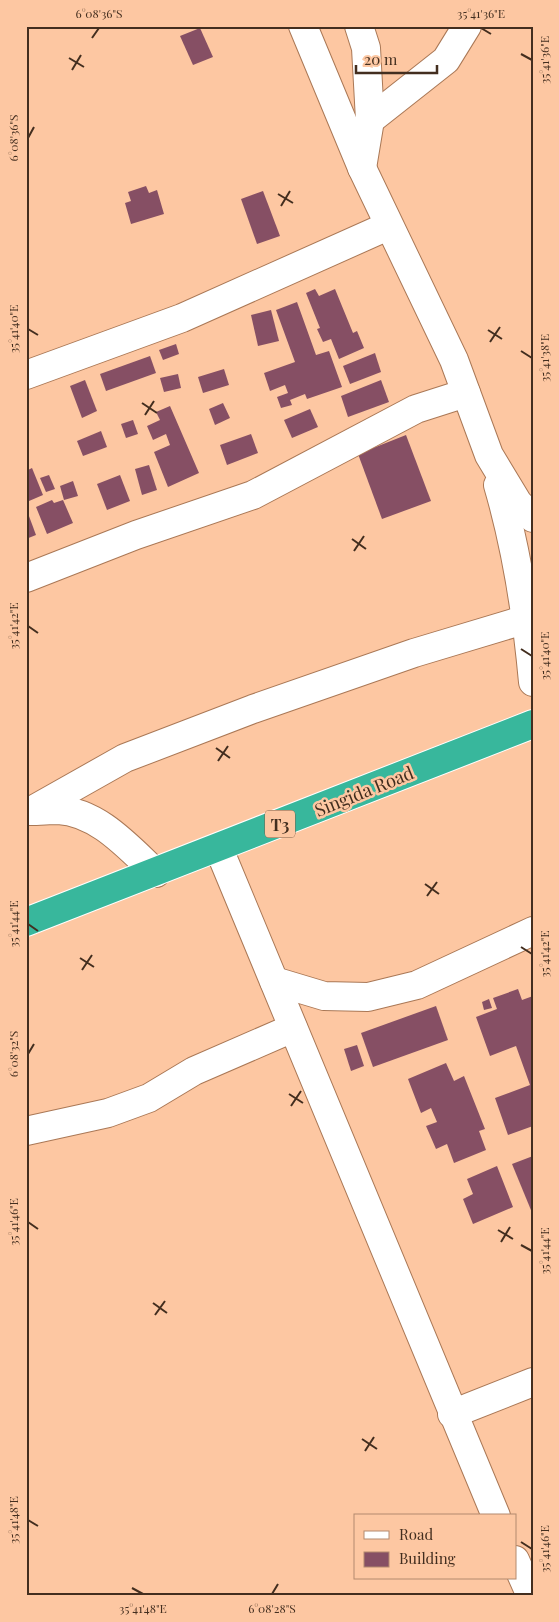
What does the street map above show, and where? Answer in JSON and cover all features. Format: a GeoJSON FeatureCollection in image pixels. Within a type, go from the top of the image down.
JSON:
{"type":"FeatureCollection","features":[{"type":"Feature","properties":{"kind":"highway","name":"Singida Road"},"geometry":{"type":"LineString","coordinates":[[26,922],[219,849],[533,724]]}},
{"type":"Feature","properties":{"kind":"street"},"geometry":{"type":"LineString","coordinates":[[303,26],[388,226],[454,360],[489,455],[508,521],[527,619],[533,682]]}},
{"type":"Feature","properties":{"kind":"street"},"geometry":{"type":"LineString","coordinates":[[370,120],[446,60],[467,26]]}},
{"type":"Feature","properties":{"kind":"street"},"geometry":{"type":"LineString","coordinates":[[360,29],[366,48],[370,120],[362,168]]}},
{"type":"Feature","properties":{"kind":"street"},"geometry":{"type":"LineString","coordinates":[[26,375],[182,318],[388,226]]}},
{"type":"Feature","properties":{"kind":"street"},"geometry":{"type":"LineString","coordinates":[[26,578],[136,535],[253,495],[416,409],[466,393]]}},
{"type":"Feature","properties":{"kind":"street"},"geometry":{"type":"LineString","coordinates":[[489,455],[518,503],[533,518]]}},
{"type":"Feature","properties":{"kind":"street"},"geometry":{"type":"LineString","coordinates":[[29,811],[125,758],[254,709],[414,653],[527,619]]}},
{"type":"Feature","properties":{"kind":"street"},"geometry":{"type":"LineString","coordinates":[[29,811],[60,810],[89,818],[117,837],[156,872]]}},
{"type":"Feature","properties":{"kind":"street"},"geometry":{"type":"LineString","coordinates":[[219,849],[495,1514]]}},
{"type":"Feature","properties":{"kind":"street"},"geometry":{"type":"LineString","coordinates":[[274,981],[324,996],[368,997],[416,984],[533,931]]}},
{"type":"Feature","properties":{"kind":"street"},"geometry":{"type":"LineString","coordinates":[[26,1131],[108,1113],[149,1098],[194,1071],[293,1028]]}},
{"type":"Feature","properties":{"kind":"street"},"geometry":{"type":"LineString","coordinates":[[452,1414],[533,1382]]}},
{"type":"Feature","properties":{"kind":"street"},"geometry":{"type":"LineString","coordinates":[[516,1562],[531,1596]]}},
{"type":"Feature","properties":{"kind":"building"},"geometry":{"type":"Polygon","coordinates":[[[200,28],[213,57],[193,65],[180,36],[200,28]]]}},
{"type":"Feature","properties":{"kind":"building"},"geometry":{"type":"Polygon","coordinates":[[[146,186],[149,193],[157,190],[164,214],[131,224],[125,203],[131,201],[128,192],[146,186]]]}},
{"type":"Feature","properties":{"kind":"building"},"geometry":{"type":"Polygon","coordinates":[[[263,191],[280,236],[257,244],[241,199],[263,191]]]}},
{"type":"Feature","properties":{"kind":"building"},"geometry":{"type":"Polygon","coordinates":[[[315,289],[319,296],[335,289],[353,333],[357,331],[364,348],[339,359],[331,339],[323,342],[317,329],[320,328],[306,293],[315,289]]]}},
{"type":"Feature","properties":{"kind":"building"},"geometry":{"type":"Polygon","coordinates":[[[297,302],[316,355],[329,351],[342,387],[307,399],[305,394],[290,400],[292,405],[281,408],[277,397],[288,393],[285,385],[270,391],[264,373],[295,362],[276,310],[297,302]]]}},
{"type":"Feature","properties":{"kind":"building"},"geometry":{"type":"Polygon","coordinates":[[[271,310],[279,341],[258,346],[251,315],[271,310]]]}},
{"type":"Feature","properties":{"kind":"building"},"geometry":{"type":"Polygon","coordinates":[[[176,344],[179,354],[163,360],[159,350],[176,344]]]}},
{"type":"Feature","properties":{"kind":"building"},"geometry":{"type":"Polygon","coordinates":[[[375,353],[381,372],[350,384],[343,366],[375,353]]]}},
{"type":"Feature","properties":{"kind":"building"},"geometry":{"type":"Polygon","coordinates":[[[150,356],[156,373],[106,391],[100,374],[150,356]]]}},
{"type":"Feature","properties":{"kind":"building"},"geometry":{"type":"Polygon","coordinates":[[[224,369],[229,385],[203,393],[198,377],[224,369]]]}},
{"type":"Feature","properties":{"kind":"building"},"geometry":{"type":"Polygon","coordinates":[[[178,374],[181,388],[164,392],[160,378],[178,374]]]}},
{"type":"Feature","properties":{"kind":"building"},"geometry":{"type":"Polygon","coordinates":[[[85,380],[97,411],[82,418],[70,386],[85,380]]]}},
{"type":"Feature","properties":{"kind":"building"},"geometry":{"type":"Polygon","coordinates":[[[381,380],[389,402],[348,417],[341,396],[381,380]]]}},
{"type":"Feature","properties":{"kind":"building"},"geometry":{"type":"Polygon","coordinates":[[[223,403],[230,418],[215,425],[209,409],[223,403]]]}},
{"type":"Feature","properties":{"kind":"building"},"geometry":{"type":"Polygon","coordinates":[[[170,406],[199,473],[168,487],[154,452],[170,445],[166,434],[153,440],[147,426],[160,420],[156,412],[170,406]]]}},
{"type":"Feature","properties":{"kind":"building"},"geometry":{"type":"Polygon","coordinates":[[[310,409],[318,427],[292,438],[284,420],[310,409]]]}},
{"type":"Feature","properties":{"kind":"building"},"geometry":{"type":"Polygon","coordinates":[[[133,420],[138,434],[126,438],[121,424],[133,420]]]}},
{"type":"Feature","properties":{"kind":"building"},"geometry":{"type":"Polygon","coordinates":[[[101,431],[107,447],[83,456],[77,441],[101,431]]]}},
{"type":"Feature","properties":{"kind":"building"},"geometry":{"type":"Polygon","coordinates":[[[251,434],[258,453],[227,465],[220,445],[251,434]]]}},
{"type":"Feature","properties":{"kind":"building"},"geometry":{"type":"Polygon","coordinates":[[[406,435],[431,501],[382,519],[358,454],[406,435]]]}},
{"type":"Feature","properties":{"kind":"building"},"geometry":{"type":"Polygon","coordinates":[[[149,465],[157,490],[142,495],[135,469],[149,465]]]}},
{"type":"Feature","properties":{"kind":"building"},"geometry":{"type":"Polygon","coordinates":[[[32,468],[43,495],[29,501],[26,494],[26,471],[32,468]]]}},
{"type":"Feature","properties":{"kind":"building"},"geometry":{"type":"Polygon","coordinates":[[[49,475],[55,489],[46,492],[40,478],[49,475]]]}},
{"type":"Feature","properties":{"kind":"building"},"geometry":{"type":"Polygon","coordinates":[[[120,475],[130,501],[107,510],[97,484],[120,475]]]}},
{"type":"Feature","properties":{"kind":"building"},"geometry":{"type":"Polygon","coordinates":[[[73,481],[78,496],[64,500],[60,486],[73,481]]]}},
{"type":"Feature","properties":{"kind":"building"},"geometry":{"type":"Polygon","coordinates":[[[52,500],[54,503],[63,500],[73,523],[47,534],[36,507],[52,500]]]}},
{"type":"Feature","properties":{"kind":"building"},"geometry":{"type":"Polygon","coordinates":[[[26,508],[36,535],[26,539],[26,508]]]}},
{"type":"Feature","properties":{"kind":"building"},"geometry":{"type":"Polygon","coordinates":[[[518,989],[522,1000],[533,996],[533,1126],[508,1135],[495,1098],[530,1085],[516,1046],[490,1056],[476,1017],[497,1009],[493,998],[518,989]]]}},
{"type":"Feature","properties":{"kind":"building"},"geometry":{"type":"Polygon","coordinates":[[[489,999],[492,1008],[484,1010],[482,1002],[489,999]]]}},
{"type":"Feature","properties":{"kind":"building"},"geometry":{"type":"Polygon","coordinates":[[[436,1006],[448,1040],[373,1067],[361,1033],[436,1006]]]}},
{"type":"Feature","properties":{"kind":"building"},"geometry":{"type":"Polygon","coordinates":[[[357,1045],[364,1066],[351,1071],[344,1049],[357,1045]]]}},
{"type":"Feature","properties":{"kind":"building"},"geometry":{"type":"Polygon","coordinates":[[[446,1063],[454,1081],[464,1076],[485,1129],[479,1131],[486,1150],[454,1163],[447,1144],[436,1149],[426,1126],[437,1122],[431,1108],[421,1113],[408,1079],[446,1063]]]}},
{"type":"Feature","properties":{"kind":"building"},"geometry":{"type":"Polygon","coordinates":[[[533,1156],[533,1215],[512,1164],[533,1156]]]}},
{"type":"Feature","properties":{"kind":"building"},"geometry":{"type":"Polygon","coordinates":[[[497,1166],[513,1207],[473,1224],[463,1199],[473,1194],[467,1179],[497,1166]]]}}]}
